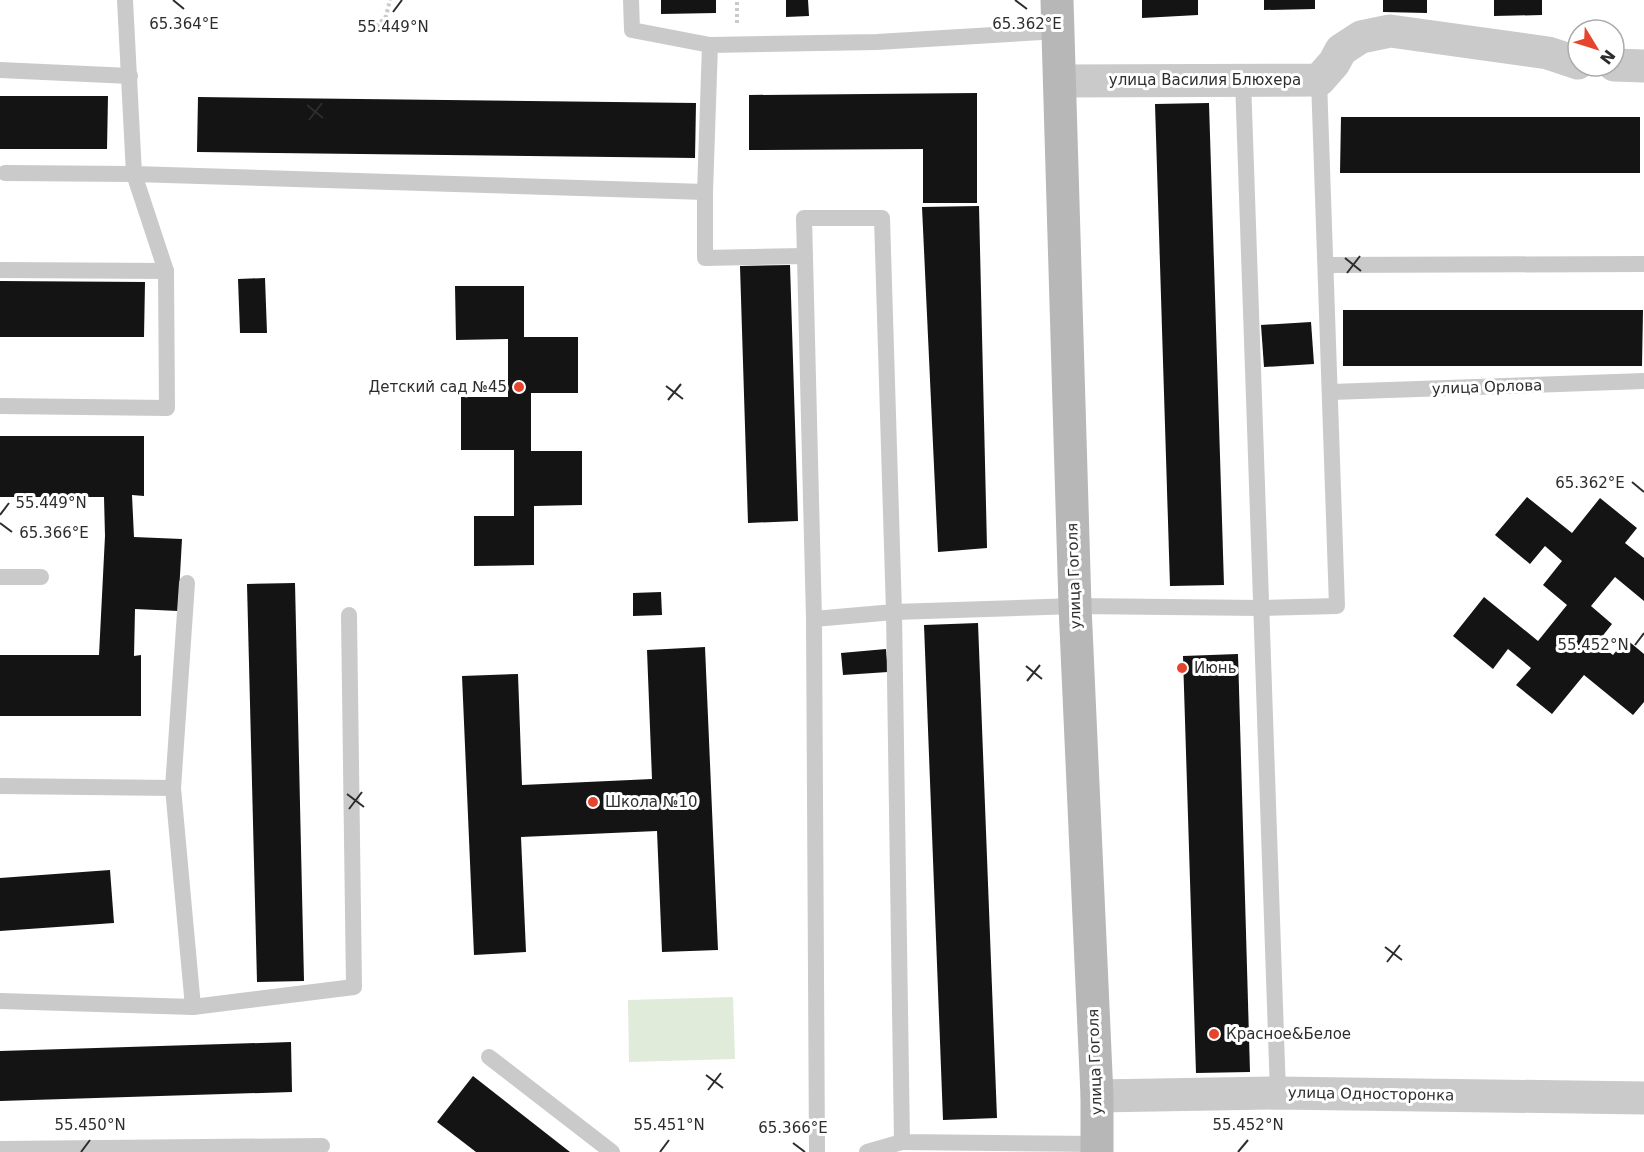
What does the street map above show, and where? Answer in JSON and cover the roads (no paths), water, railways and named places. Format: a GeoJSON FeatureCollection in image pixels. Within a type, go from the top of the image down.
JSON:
{"type":"FeatureCollection","features":[{"type":"Feature","properties":{"kind":"main road","name":"улица Гоголя"},"geometry":{"type":"LineString","coordinates":[[1058,16],[1075,606],[1097,1095],[1097,1148]]}},
{"type":"Feature","properties":{"kind":"street","name":"улица Василия Блюхера"},"geometry":{"type":"LineString","coordinates":[[1061,81],[1319,80],[1334,63],[1341,50],[1361,37],[1390,31],[1548,52],[1566,59]]}},
{"type":"Feature","properties":{"kind":"street"},"geometry":{"type":"LineString","coordinates":[[1626,65],[1644,66]]}},
{"type":"Feature","properties":{"kind":"street","name":"улица Односторонка"},"geometry":{"type":"LineString","coordinates":[[1097,1095],[1278,1093],[1644,1098]]}},
{"type":"Feature","properties":{"kind":"lane"},"geometry":{"type":"LineString","coordinates":[[0,406],[167,408],[166,271],[134,174],[125,0]]}},
{"type":"Feature","properties":{"kind":"lane"},"geometry":{"type":"LineString","coordinates":[[631,0],[632,30],[710,45],[877,42],[1058,16]]}},
{"type":"Feature","properties":{"kind":"lane"},"geometry":{"type":"LineString","coordinates":[[710,45],[705,258],[805,256]]}},
{"type":"Feature","properties":{"kind":"lane"},"geometry":{"type":"LineString","coordinates":[[0,70],[130,76]]}},
{"type":"Feature","properties":{"kind":"lane"},"geometry":{"type":"LineString","coordinates":[[1243,80],[1278,1093]]}},
{"type":"Feature","properties":{"kind":"lane"},"geometry":{"type":"LineString","coordinates":[[814,619],[894,612],[1075,606],[1261,608],[1337,606],[1319,80]]}},
{"type":"Feature","properties":{"kind":"lane"},"geometry":{"type":"LineString","coordinates":[[2,173],[134,174],[705,192]]}},
{"type":"Feature","properties":{"kind":"lane"},"geometry":{"type":"LineString","coordinates":[[817,1152],[814,619],[804,218],[882,218],[894,612],[902,1142]]}},
{"type":"Feature","properties":{"kind":"lane"},"geometry":{"type":"LineString","coordinates":[[1326,265],[1644,264]]}},
{"type":"Feature","properties":{"kind":"lane"},"geometry":{"type":"LineString","coordinates":[[0,270],[166,271]]}},
{"type":"Feature","properties":{"kind":"lane","name":"улица Орлова"},"geometry":{"type":"LineString","coordinates":[[1331,392],[1644,381]]}},
{"type":"Feature","properties":{"kind":"lane"},"geometry":{"type":"LineString","coordinates":[[0,577],[41,577]]}},
{"type":"Feature","properties":{"kind":"lane"},"geometry":{"type":"LineString","coordinates":[[187,583],[173,788],[193,1007]]}},
{"type":"Feature","properties":{"kind":"lane"},"geometry":{"type":"LineString","coordinates":[[0,1001],[193,1007],[354,987],[349,615]]}},
{"type":"Feature","properties":{"kind":"lane"},"geometry":{"type":"LineString","coordinates":[[0,786],[173,788]]}},
{"type":"Feature","properties":{"kind":"lane"},"geometry":{"type":"LineString","coordinates":[[489,1057],[612,1152]]}},
{"type":"Feature","properties":{"kind":"lane"},"geometry":{"type":"LineString","coordinates":[[867,1152],[902,1142],[1097,1148]]}},
{"type":"Feature","properties":{"kind":"lane"},"geometry":{"type":"LineString","coordinates":[[0,1149],[322,1146]]}},
{"type":"Feature","properties":{"kind":"place","name":"Детский сад №45"},"geometry":{"type":"Point","coordinates":[519,387]}},
{"type":"Feature","properties":{"kind":"place","name":"Июнь"},"geometry":{"type":"Point","coordinates":[1182,668]}},
{"type":"Feature","properties":{"kind":"place","name":"Школа №10"},"geometry":{"type":"Point","coordinates":[593,802]}},
{"type":"Feature","properties":{"kind":"place","name":"Красное&Белое"},"geometry":{"type":"Point","coordinates":[1214,1034]}}]}
